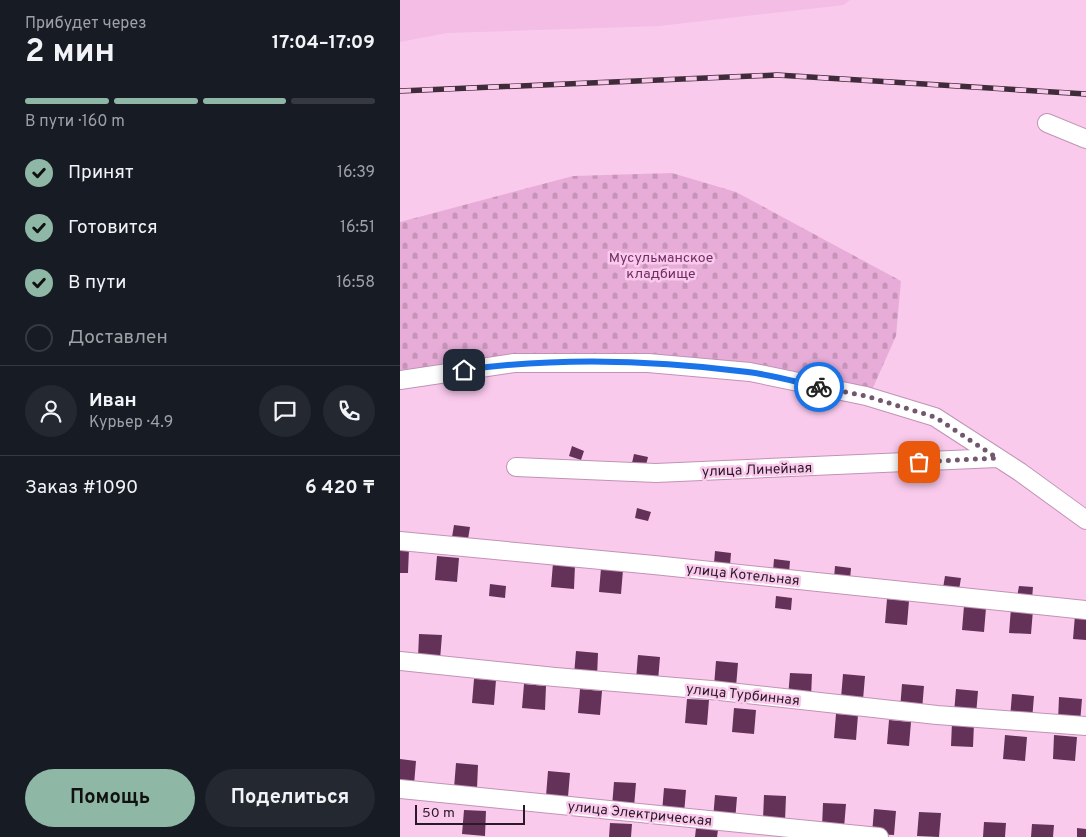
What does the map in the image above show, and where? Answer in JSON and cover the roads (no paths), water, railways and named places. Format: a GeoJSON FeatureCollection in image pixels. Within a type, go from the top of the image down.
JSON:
{"type":"FeatureCollection","features":[{"type":"Feature","properties":{"kind":"street"},"geometry":{"type":"LineString","coordinates":[[1047,123],[1086,139]]}},
{"type":"Feature","properties":{"kind":"street"},"geometry":{"type":"LineString","coordinates":[[400,380],[514,363],[648,364],[750,372],[866,396],[935,417],[1086,520]]}},
{"type":"Feature","properties":{"kind":"street","name":"улица Линейная"},"geometry":{"type":"LineString","coordinates":[[516,467],[656,473],[997,458]]}},
{"type":"Feature","properties":{"kind":"street","name":"улица Котельная"},"geometry":{"type":"LineString","coordinates":[[400,541],[664,566],[1086,610]]}},
{"type":"Feature","properties":{"kind":"street","name":"улица Турбинная"},"geometry":{"type":"LineString","coordinates":[[400,661],[555,677],[711,690],[936,715],[1086,726]]}},
{"type":"Feature","properties":{"kind":"street","name":"улица Электрическая"},"geometry":{"type":"LineString","coordinates":[[400,789],[879,837]]}},
{"type":"Feature","properties":{"kind":"railway"},"geometry":{"type":"LineString","coordinates":[[400,91],[777,75],[1086,94]]}},
{"type":"Feature","properties":{"kind":"park label","name":"Мусульманское кладбище"},"geometry":{"type":"Point","coordinates":[661,266]}}]}
